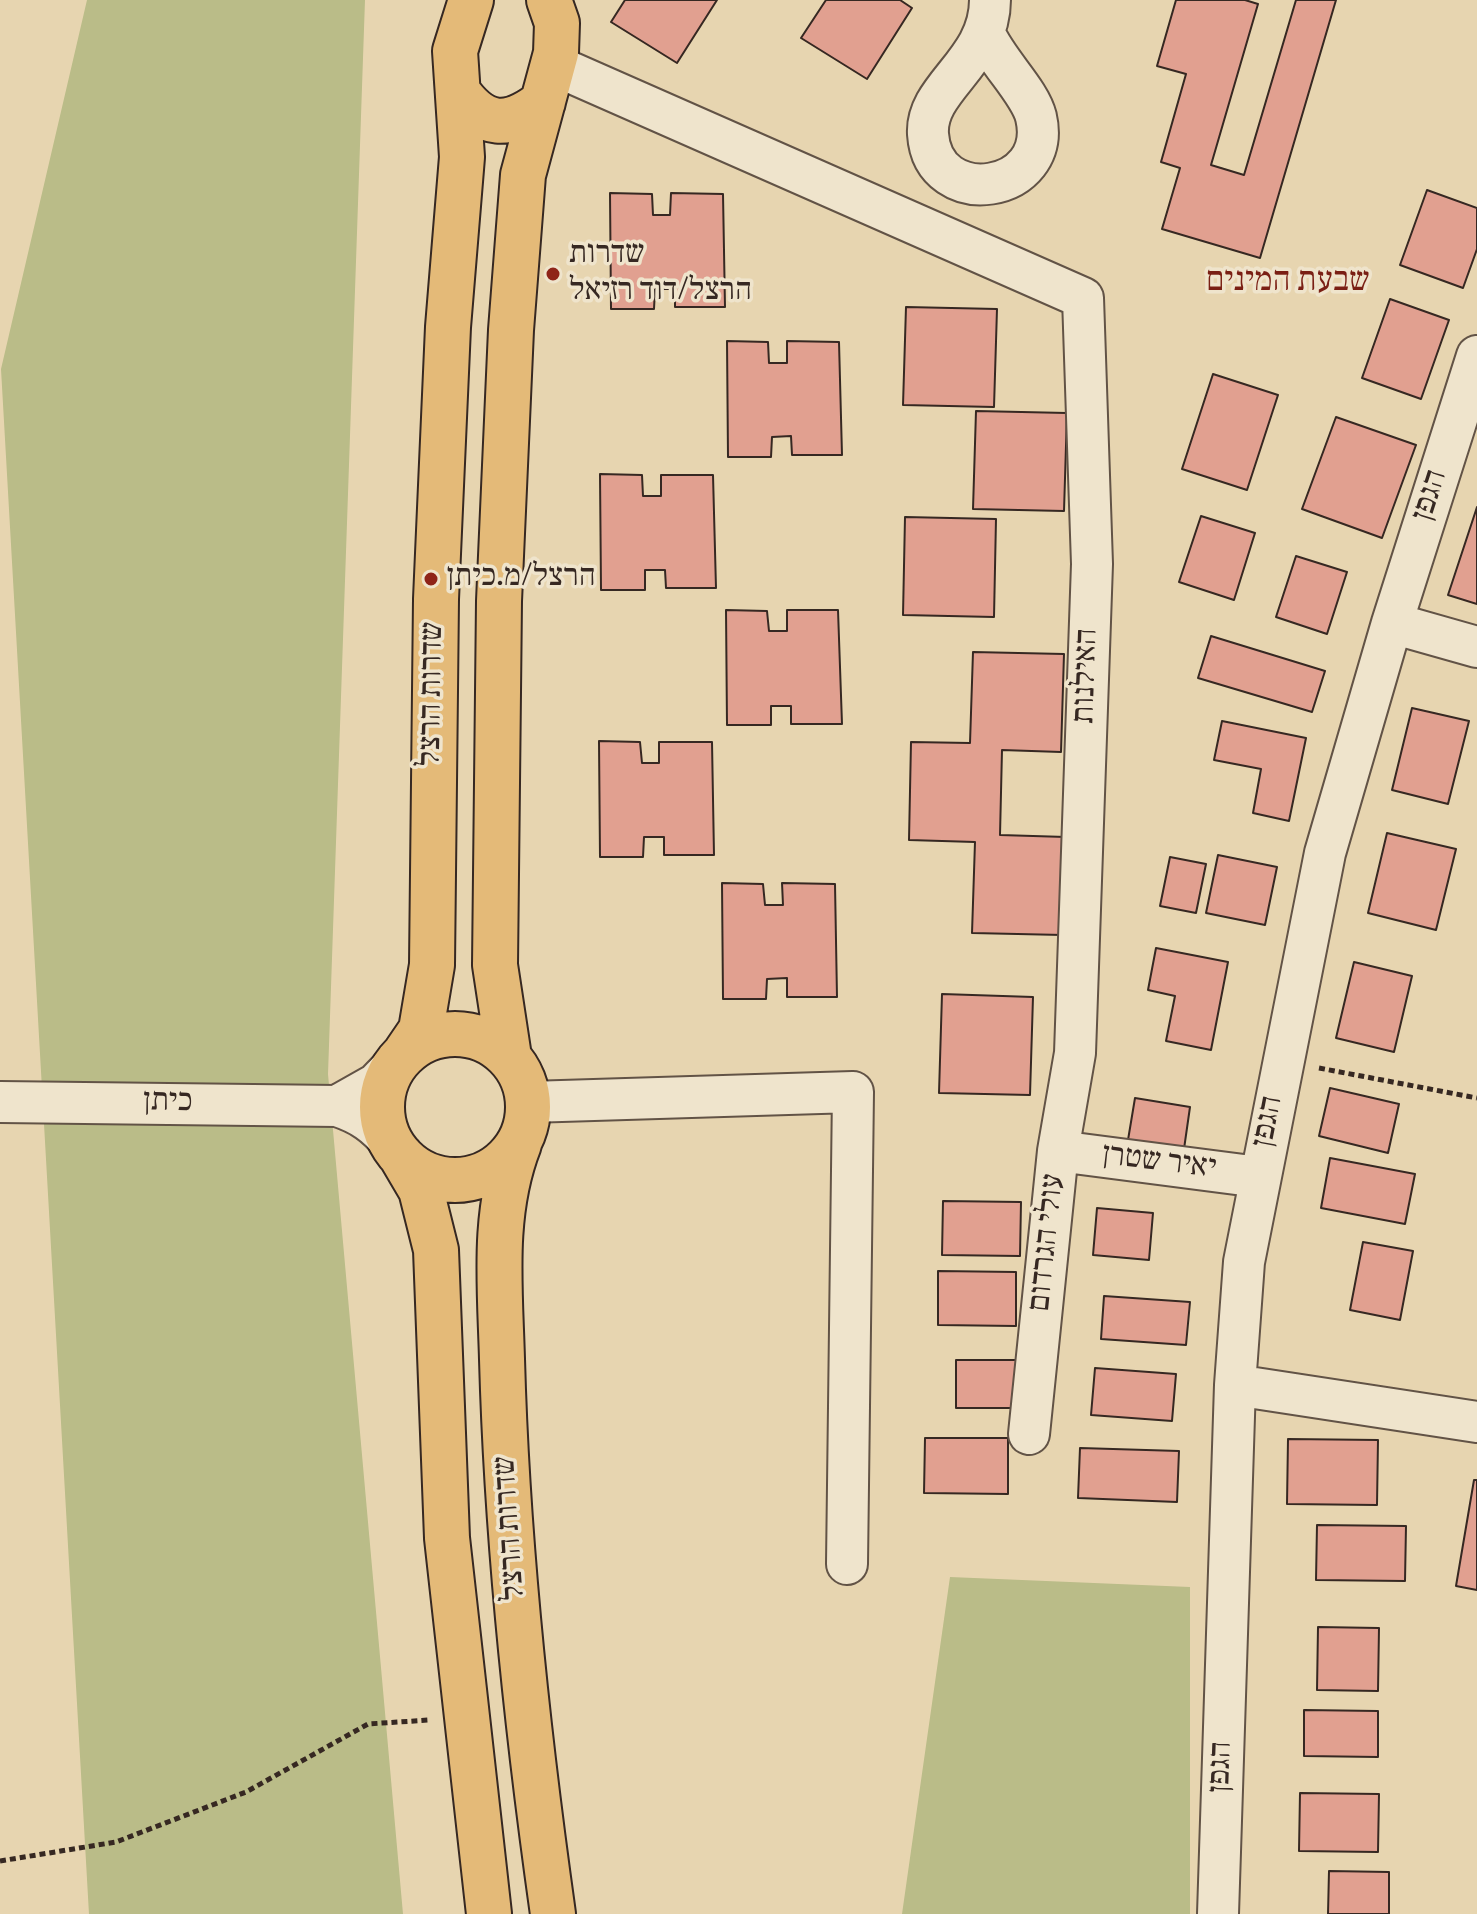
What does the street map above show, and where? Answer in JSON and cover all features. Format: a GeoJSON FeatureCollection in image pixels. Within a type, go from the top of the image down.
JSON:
{"type":"FeatureCollection","features":[{"type":"Feature","properties":{"kind":"main road","name":"שדרות הרצל"},"geometry":{"type":"LineString","coordinates":[[509,1057],[495,965],[499,601],[511,330],[523,175],[548,84],[557,23],[551,1]]}},
{"type":"Feature","properties":{"kind":"main road","name":"שדרות הרצל"},"geometry":{"type":"LineString","coordinates":[[402,1057],[421,1030],[432,965],[436,599],[447,342],[462,157],[455,51],[468,6]]}},
{"type":"Feature","properties":{"kind":"main road"},"geometry":{"type":"LineString","coordinates":[[458,92],[473,112],[487,119],[526,116],[548,84]]}},
{"type":"Feature","properties":{"kind":"main road"},"geometry":{"type":"LineString","coordinates":[[447,1034],[470,1035],[491,1043],[509,1057],[523,1078],[524,1123],[495,1168],[463,1180],[440,1179],[418,1170],[396,1150],[384,1124],[382,1102],[387,1081],[402,1057],[425,1040],[447,1034]]}},
{"type":"Feature","properties":{"kind":"main road","name":"שדרות הרצל"},"geometry":{"type":"LineString","coordinates":[[524,1123],[501,1201],[503,1414],[510,1532],[553,1914]]}},
{"type":"Feature","properties":{"kind":"main road","name":"שדרות הרצל"},"geometry":{"type":"LineString","coordinates":[[396,1150],[421,1190],[436,1250],[446,1523],[489,1914]]}},
{"type":"Feature","properties":{"kind":"street","name":"האילנות"},"geometry":{"type":"LineString","coordinates":[[548,84],[1083,298],[1092,564],[1075,1053]]}},
{"type":"Feature","properties":{"kind":"street","name":"הגפן"},"geometry":{"type":"LineString","coordinates":[[1218,1914],[1235,1385],[1244,1262],[1325,853],[1392,623],[1477,356]]}},
{"type":"Feature","properties":{"kind":"street"},"geometry":{"type":"LineString","coordinates":[[1392,623],[1477,647]]}},
{"type":"Feature","properties":{"kind":"street","name":"עולי הגרדום"},"geometry":{"type":"LineString","coordinates":[[1029,1434],[1058,1151],[1075,1053]]}},
{"type":"Feature","properties":{"kind":"street"},"geometry":{"type":"LineString","coordinates":[[337,1106],[376,1084],[402,1057]]}},
{"type":"Feature","properties":{"kind":"street"},"geometry":{"type":"LineString","coordinates":[[524,1123],[853,1092],[847,1564]]}},
{"type":"Feature","properties":{"kind":"street","name":"כיתן"},"geometry":{"type":"LineString","coordinates":[[0,1102],[337,1106],[358,1113],[378,1127],[396,1150]]}},
{"type":"Feature","properties":{"kind":"street","name":"יאיר שטרן"},"geometry":{"type":"LineString","coordinates":[[1058,1151],[1259,1177]]}},
{"type":"Feature","properties":{"kind":"street"},"geometry":{"type":"LineString","coordinates":[[1235,1385],[1477,1422]]}},
{"type":"Feature","properties":{"kind":"path"},"geometry":{"type":"LineString","coordinates":[[1283,1061],[1477,1098]]}},
{"type":"Feature","properties":{"kind":"path"},"geometry":{"type":"LineString","coordinates":[[0,1861],[116,1842],[246,1792],[368,1724],[466,1718]]}},
{"type":"Feature","properties":{"kind":"green space"},"geometry":{"type":"Polygon","coordinates":[[[87,0],[365,0],[328,1074],[403,1914],[89,1914],[1,369],[87,0]]]}},
{"type":"Feature","properties":{"kind":"green space"},"geometry":{"type":"Polygon","coordinates":[[[950,1577],[1190,1587],[1190,1914],[902,1914],[950,1577]]]}},
{"type":"Feature","properties":{"kind":"building"},"geometry":{"type":"Polygon","coordinates":[[[625,0],[717,0],[677,63],[611,22],[625,0]]]}},
{"type":"Feature","properties":{"kind":"building"},"geometry":{"type":"Polygon","coordinates":[[[826,0],[900,0],[912,8],[867,79],[801,38],[826,0]]]}},
{"type":"Feature","properties":{"kind":"building"},"geometry":{"type":"Polygon","coordinates":[[[1176,0],[1245,0],[1258,4],[1211,165],[1244,175],[1296,0],[1336,0],[1260,258],[1162,229],[1180,168],[1161,162],[1186,74],[1157,66],[1176,0]]]}},
{"type":"Feature","properties":{"kind":"building"},"geometry":{"type":"Polygon","coordinates":[[[1427,190],[1477,208],[1477,249],[1463,288],[1400,265],[1427,190]]]}},
{"type":"Feature","properties":{"kind":"building"},"geometry":{"type":"Polygon","coordinates":[[[610,193],[652,194],[653,215],[670,215],[671,193],[723,194],[725,307],[675,307],[675,289],[655,289],[654,309],[611,309],[610,193]]]}},
{"type":"Feature","properties":{"kind":"building"},"geometry":{"type":"Polygon","coordinates":[[[1390,299],[1449,320],[1421,399],[1362,378],[1390,299]]]}},
{"type":"Feature","properties":{"kind":"building"},"geometry":{"type":"Polygon","coordinates":[[[906,307],[997,309],[994,407],[903,405],[906,307]]]}},
{"type":"Feature","properties":{"kind":"building"},"geometry":{"type":"Polygon","coordinates":[[[727,341],[768,342],[769,363],[787,363],[787,341],[839,342],[842,455],[792,455],[791,436],[772,437],[771,457],[728,457],[727,341]]]}},
{"type":"Feature","properties":{"kind":"building"},"geometry":{"type":"Polygon","coordinates":[[[1213,374],[1278,395],[1247,490],[1182,469],[1213,374]]]}},
{"type":"Feature","properties":{"kind":"building"},"geometry":{"type":"Polygon","coordinates":[[[976,411],[1067,413],[1064,511],[973,509],[976,411]]]}},
{"type":"Feature","properties":{"kind":"building"},"geometry":{"type":"Polygon","coordinates":[[[1336,417],[1416,445],[1382,538],[1302,509],[1336,417]]]}},
{"type":"Feature","properties":{"kind":"building"},"geometry":{"type":"Polygon","coordinates":[[[600,474],[642,475],[643,496],[661,496],[661,475],[713,475],[716,588],[666,588],[665,570],[645,570],[645,590],[601,590],[600,474]]]}},
{"type":"Feature","properties":{"kind":"building"},"geometry":{"type":"Polygon","coordinates":[[[1477,507],[1477,604],[1448,595],[1477,507]]]}},
{"type":"Feature","properties":{"kind":"building"},"geometry":{"type":"Polygon","coordinates":[[[1201,516],[1255,533],[1234,600],[1179,582],[1201,516]]]}},
{"type":"Feature","properties":{"kind":"building"},"geometry":{"type":"Polygon","coordinates":[[[905,517],[996,519],[994,617],[903,615],[905,517]]]}},
{"type":"Feature","properties":{"kind":"building"},"geometry":{"type":"Polygon","coordinates":[[[1296,556],[1347,572],[1327,634],[1276,617],[1296,556]]]}},
{"type":"Feature","properties":{"kind":"building"},"geometry":{"type":"Polygon","coordinates":[[[726,610],[767,611],[769,631],[787,631],[787,610],[838,610],[842,724],[791,724],[791,706],[771,706],[771,725],[727,725],[726,610]]]}},
{"type":"Feature","properties":{"kind":"building"},"geometry":{"type":"Polygon","coordinates":[[[1211,636],[1325,671],[1312,712],[1198,678],[1211,636]]]}},
{"type":"Feature","properties":{"kind":"building"},"geometry":{"type":"Polygon","coordinates":[[[973,652],[1064,654],[1061,752],[1002,750],[1000,835],[1066,837],[1063,935],[972,933],[975,842],[909,840],[911,742],[970,743],[973,652]]]}},
{"type":"Feature","properties":{"kind":"building"},"geometry":{"type":"Polygon","coordinates":[[[1412,708],[1469,721],[1448,804],[1392,790],[1412,708]]]}},
{"type":"Feature","properties":{"kind":"building"},"geometry":{"type":"Polygon","coordinates":[[[1222,721],[1306,738],[1289,821],[1253,813],[1261,769],[1214,760],[1222,721]]]}},
{"type":"Feature","properties":{"kind":"building"},"geometry":{"type":"Polygon","coordinates":[[[599,741],[640,742],[642,763],[659,763],[659,742],[712,742],[714,855],[664,855],[664,837],[644,837],[643,857],[600,857],[599,741]]]}},
{"type":"Feature","properties":{"kind":"building"},"geometry":{"type":"Polygon","coordinates":[[[1387,833],[1456,849],[1436,930],[1368,913],[1387,833]]]}},
{"type":"Feature","properties":{"kind":"building"},"geometry":{"type":"Polygon","coordinates":[[[1218,855],[1277,867],[1265,925],[1206,913],[1218,855]]]}},
{"type":"Feature","properties":{"kind":"building"},"geometry":{"type":"Polygon","coordinates":[[[1170,857],[1206,864],[1196,913],[1160,906],[1170,857]]]}},
{"type":"Feature","properties":{"kind":"building"},"geometry":{"type":"Polygon","coordinates":[[[722,883],[763,884],[765,905],[783,905],[782,883],[835,884],[837,997],[787,997],[787,978],[767,979],[766,999],[723,999],[722,883]]]}},
{"type":"Feature","properties":{"kind":"building"},"geometry":{"type":"Polygon","coordinates":[[[1156,948],[1228,962],[1211,1050],[1166,1041],[1175,996],[1148,990],[1156,948]]]}},
{"type":"Feature","properties":{"kind":"building"},"geometry":{"type":"Polygon","coordinates":[[[1354,962],[1412,976],[1394,1052],[1336,1038],[1354,962]]]}},
{"type":"Feature","properties":{"kind":"building"},"geometry":{"type":"Polygon","coordinates":[[[942,994],[1033,997],[1030,1095],[939,1093],[942,994]]]}},
{"type":"Feature","properties":{"kind":"building"},"geometry":{"type":"Polygon","coordinates":[[[1330,1088],[1399,1104],[1388,1153],[1319,1136],[1330,1088]]]}},
{"type":"Feature","properties":{"kind":"building"},"geometry":{"type":"Polygon","coordinates":[[[1135,1098],[1190,1107],[1184,1149],[1128,1140],[1135,1098]]]}},
{"type":"Feature","properties":{"kind":"building"},"geometry":{"type":"Polygon","coordinates":[[[1330,1158],[1415,1174],[1405,1224],[1321,1208],[1330,1158]]]}},
{"type":"Feature","properties":{"kind":"building"},"geometry":{"type":"Polygon","coordinates":[[[943,1201],[1021,1202],[1020,1256],[942,1255],[943,1201]]]}},
{"type":"Feature","properties":{"kind":"building"},"geometry":{"type":"Polygon","coordinates":[[[1097,1208],[1153,1213],[1149,1260],[1093,1255],[1097,1208]]]}},
{"type":"Feature","properties":{"kind":"building"},"geometry":{"type":"Polygon","coordinates":[[[1363,1242],[1413,1251],[1400,1320],[1350,1310],[1363,1242]]]}},
{"type":"Feature","properties":{"kind":"building"},"geometry":{"type":"Polygon","coordinates":[[[938,1271],[1016,1272],[1016,1326],[938,1325],[938,1271]]]}},
{"type":"Feature","properties":{"kind":"building"},"geometry":{"type":"Polygon","coordinates":[[[1104,1296],[1190,1302],[1186,1345],[1101,1339],[1104,1296]]]}},
{"type":"Feature","properties":{"kind":"building"},"geometry":{"type":"Polygon","coordinates":[[[956,1360],[1018,1360],[1017,1408],[956,1408],[956,1360]]]}},
{"type":"Feature","properties":{"kind":"building"},"geometry":{"type":"Polygon","coordinates":[[[1095,1368],[1176,1374],[1172,1421],[1091,1415],[1095,1368]]]}},
{"type":"Feature","properties":{"kind":"building"},"geometry":{"type":"Polygon","coordinates":[[[925,1438],[1008,1438],[1008,1494],[924,1493],[925,1438]]]}},
{"type":"Feature","properties":{"kind":"building"},"geometry":{"type":"Polygon","coordinates":[[[1288,1439],[1378,1440],[1377,1505],[1287,1504],[1288,1439]]]}},
{"type":"Feature","properties":{"kind":"building"},"geometry":{"type":"Polygon","coordinates":[[[1080,1448],[1179,1451],[1177,1502],[1078,1498],[1080,1448]]]}},
{"type":"Feature","properties":{"kind":"building"},"geometry":{"type":"Polygon","coordinates":[[[1474,1480],[1477,1480],[1477,1590],[1456,1586],[1474,1480]]]}},
{"type":"Feature","properties":{"kind":"building"},"geometry":{"type":"Polygon","coordinates":[[[1317,1525],[1406,1526],[1405,1581],[1316,1580],[1317,1525]]]}},
{"type":"Feature","properties":{"kind":"building"},"geometry":{"type":"Polygon","coordinates":[[[1318,1627],[1379,1628],[1378,1691],[1317,1690],[1318,1627]]]}},
{"type":"Feature","properties":{"kind":"building"},"geometry":{"type":"Polygon","coordinates":[[[1304,1710],[1378,1711],[1378,1757],[1304,1756],[1304,1710]]]}},
{"type":"Feature","properties":{"kind":"building"},"geometry":{"type":"Polygon","coordinates":[[[1300,1793],[1379,1794],[1378,1852],[1299,1851],[1300,1793]]]}},
{"type":"Feature","properties":{"kind":"building"},"geometry":{"type":"Polygon","coordinates":[[[1329,1871],[1389,1872],[1389,1914],[1328,1914],[1329,1871]]]}},
{"type":"Feature","properties":{"kind":"place","name":"שדרות הרצל/דוד רזיאל"},"geometry":{"type":"Point","coordinates":[553,274]}},
{"type":"Feature","properties":{"kind":"place","name":"הרצל/מ.כיתן"},"geometry":{"type":"Point","coordinates":[431,579]}},
{"type":"Feature","properties":{"kind":"district","name":"שבעת המינים"},"geometry":{"type":"Point","coordinates":[1288,284]}}]}
